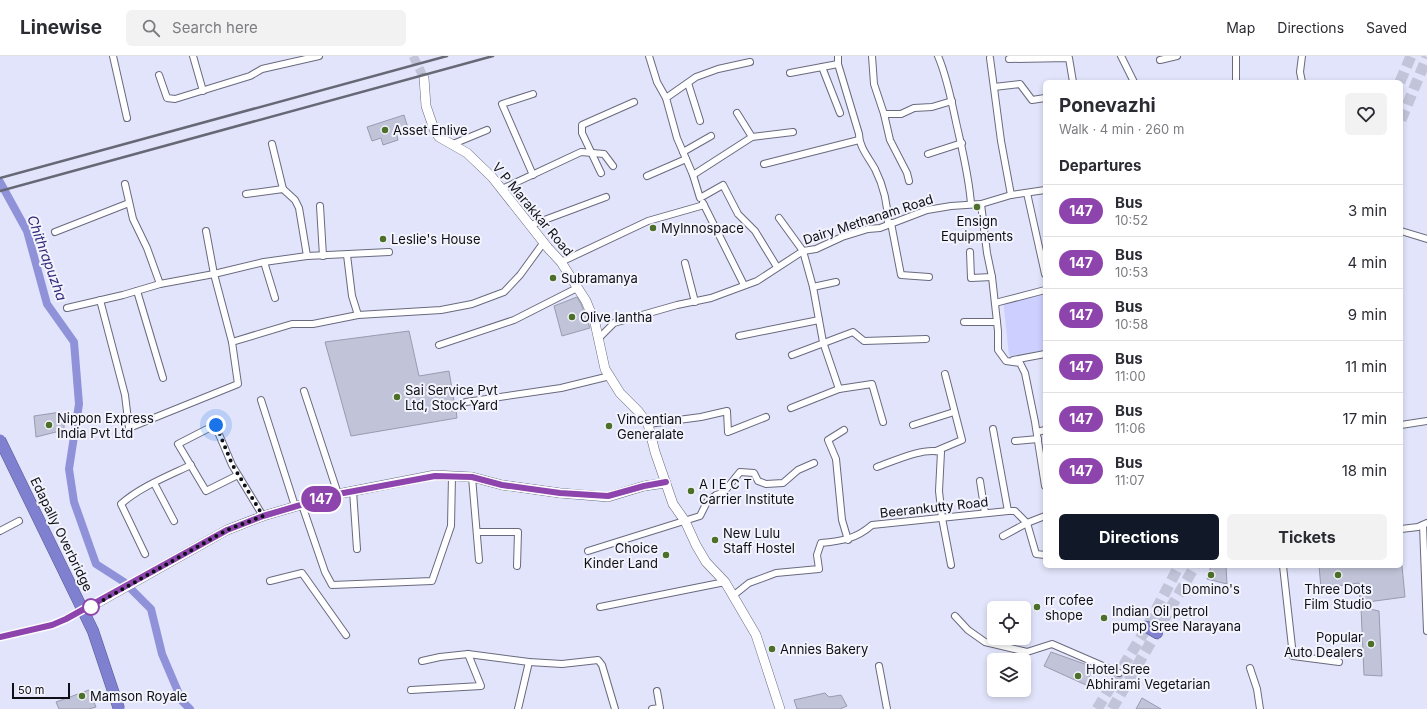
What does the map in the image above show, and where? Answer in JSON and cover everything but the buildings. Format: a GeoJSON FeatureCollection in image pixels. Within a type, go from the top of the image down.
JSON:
{"type":"FeatureCollection","features":[{"type":"Feature","properties":{"kind":"highway","name":"Edapally Overbridge"},"geometry":{"type":"LineString","coordinates":[[0,440],[93,631],[119,709]]}},
{"type":"Feature","properties":{"kind":"highway"},"geometry":{"type":"LineString","coordinates":[[1147,627],[1157,633]]}},
{"type":"Feature","properties":{"kind":"street"},"geometry":{"type":"LineString","coordinates":[[113,56],[127,118]]}},
{"type":"Feature","properties":{"kind":"street"},"geometry":{"type":"LineString","coordinates":[[193,56],[203,91]]}},
{"type":"Feature","properties":{"kind":"street"},"geometry":{"type":"LineString","coordinates":[[160,75],[168,99],[175,99],[250,76],[262,69],[319,56]]}},
{"type":"Feature","properties":{"kind":"street"},"geometry":{"type":"LineString","coordinates":[[649,56],[657,82],[666,98],[671,123],[693,175],[700,198],[744,285]]}},
{"type":"Feature","properties":{"kind":"street"},"geometry":{"type":"LineString","coordinates":[[838,56],[838,64],[860,134],[860,140],[875,169],[885,195],[901,275],[930,277]]}},
{"type":"Feature","properties":{"kind":"street"},"geometry":{"type":"LineString","coordinates":[[872,56],[874,84],[884,114],[890,140],[907,173],[909,181]]}},
{"type":"Feature","properties":{"kind":"street"},"geometry":{"type":"LineString","coordinates":[[938,56],[947,81],[962,143],[970,185],[971,204]]}},
{"type":"Feature","properties":{"kind":"street"},"geometry":{"type":"LineString","coordinates":[[1121,56],[1133,80]]}},
{"type":"Feature","properties":{"kind":"street"},"geometry":{"type":"LineString","coordinates":[[1160,60],[1177,56]]}},
{"type":"Feature","properties":{"kind":"street"},"geometry":{"type":"LineString","coordinates":[[1236,56],[1236,80]]}},
{"type":"Feature","properties":{"kind":"street"},"geometry":{"type":"LineString","coordinates":[[1302,56],[1300,72],[1302,80]]}},
{"type":"Feature","properties":{"kind":"street"},"geometry":{"type":"LineString","coordinates":[[990,58],[1001,141],[1011,195]]}},
{"type":"Feature","properties":{"kind":"street"},"geometry":{"type":"LineString","coordinates":[[1009,59],[1068,58],[1073,80]]}},
{"type":"Feature","properties":{"kind":"street"},"geometry":{"type":"LineString","coordinates":[[666,98],[696,77],[718,69],[750,62]]}},
{"type":"Feature","properties":{"kind":"street"},"geometry":{"type":"LineString","coordinates":[[790,73],[838,64]]}},
{"type":"Feature","properties":{"kind":"street"},"geometry":{"type":"LineString","coordinates":[[822,67],[840,113]]}},
{"type":"Feature","properties":{"kind":"street","name":"V P Marakkar Road"},"geometry":{"type":"LineString","coordinates":[[424,78],[426,106],[432,125],[439,137],[467,153],[502,189],[561,262],[586,301],[595,323],[605,369],[620,393],[638,411],[648,424],[655,452],[673,504],[685,521],[706,562],[725,582],[734,595],[756,635],[780,709]]}},
{"type":"Feature","properties":{"kind":"street"},"geometry":{"type":"LineString","coordinates":[[688,83],[700,121]]}},
{"type":"Feature","properties":{"kind":"street"},"geometry":{"type":"LineString","coordinates":[[994,87],[1020,84],[1032,100],[1043,98]]}},
{"type":"Feature","properties":{"kind":"street"},"geometry":{"type":"LineString","coordinates":[[533,94],[502,104],[533,175]]}},
{"type":"Feature","properties":{"kind":"street"},"geometry":{"type":"LineString","coordinates":[[884,114],[901,114],[914,108],[932,106],[952,101]]}},
{"type":"Feature","properties":{"kind":"street"},"geometry":{"type":"LineString","coordinates":[[601,173],[582,133],[582,125],[634,102]]}},
{"type":"Feature","properties":{"kind":"street"},"geometry":{"type":"LineString","coordinates":[[737,113],[752,137]]}},
{"type":"Feature","properties":{"kind":"street"},"geometry":{"type":"LineString","coordinates":[[453,144],[487,130]]}},
{"type":"Feature","properties":{"kind":"street"},"geometry":{"type":"LineString","coordinates":[[693,175],[752,137],[793,132]]}},
{"type":"Feature","properties":{"kind":"street"},"geometry":{"type":"LineString","coordinates":[[682,152],[711,136]]}},
{"type":"Feature","properties":{"kind":"street"},"geometry":{"type":"LineString","coordinates":[[764,164],[860,140]]}},
{"type":"Feature","properties":{"kind":"street"},"geometry":{"type":"LineString","coordinates":[[928,154],[962,143]]}},
{"type":"Feature","properties":{"kind":"street"},"geometry":{"type":"LineString","coordinates":[[272,144],[282,189],[295,200],[299,208],[307,256]]}},
{"type":"Feature","properties":{"kind":"street"},"geometry":{"type":"LineString","coordinates":[[502,189],[582,152],[604,154],[612,166]]}},
{"type":"Feature","properties":{"kind":"street"},"geometry":{"type":"LineString","coordinates":[[647,176],[686,159]]}},
{"type":"Feature","properties":{"kind":"street"},"geometry":{"type":"LineString","coordinates":[[125,184],[133,219],[147,248],[160,284]]}},
{"type":"Feature","properties":{"kind":"street"},"geometry":{"type":"LineString","coordinates":[[700,198],[723,186],[738,214],[755,231],[777,267]]}},
{"type":"Feature","properties":{"kind":"street"},"geometry":{"type":"LineString","coordinates":[[246,194],[282,189]]}},
{"type":"Feature","properties":{"kind":"street","name":"Dairy Methanam Road"},"geometry":{"type":"LineString","coordinates":[[598,339],[614,323],[677,305],[695,302],[757,281],[803,251],[816,249],[842,237],[868,229],[880,228],[927,210],[981,204],[1011,195],[1043,190]]}},
{"type":"Feature","properties":{"kind":"street"},"geometry":{"type":"LineString","coordinates":[[1027,193],[1043,265]]}},
{"type":"Feature","properties":{"kind":"street"},"geometry":{"type":"LineString","coordinates":[[531,225],[606,197]]}},
{"type":"Feature","properties":{"kind":"street"},"geometry":{"type":"LineString","coordinates":[[55,232],[129,203]]}},
{"type":"Feature","properties":{"kind":"street"},"geometry":{"type":"LineString","coordinates":[[981,204],[987,253],[992,277],[997,322],[998,350],[1006,361],[1020,363],[1025,373],[1043,474]]}},
{"type":"Feature","properties":{"kind":"street"},"geometry":{"type":"LineString","coordinates":[[561,262],[648,221],[704,205]]}},
{"type":"Feature","properties":{"kind":"street"},"geometry":{"type":"LineString","coordinates":[[320,206],[323,256]]}},
{"type":"Feature","properties":{"kind":"street"},"geometry":{"type":"LineString","coordinates":[[779,218],[803,251],[813,287],[823,342],[839,389]]}},
{"type":"Feature","properties":{"kind":"street"},"geometry":{"type":"LineString","coordinates":[[100,300],[125,395],[129,428],[238,384],[232,342],[214,274],[206,231]]}},
{"type":"Feature","properties":{"kind":"street"},"geometry":{"type":"LineString","coordinates":[[1403,232],[1427,239]]}},
{"type":"Feature","properties":{"kind":"street"},"geometry":{"type":"LineString","coordinates":[[232,342],[292,324],[313,324],[358,315],[441,310],[472,304],[504,292],[520,275],[544,242]]}},
{"type":"Feature","properties":{"kind":"street"},"geometry":{"type":"LineString","coordinates":[[67,308],[138,291],[160,284],[214,274],[264,262],[307,256],[389,252]]}},
{"type":"Feature","properties":{"kind":"street"},"geometry":{"type":"LineString","coordinates":[[970,252],[971,278],[992,277]]}},
{"type":"Feature","properties":{"kind":"street"},"geometry":{"type":"LineString","coordinates":[[347,255],[352,296],[358,315]]}},
{"type":"Feature","properties":{"kind":"street"},"geometry":{"type":"LineString","coordinates":[[264,262],[275,298]]}},
{"type":"Feature","properties":{"kind":"street"},"geometry":{"type":"LineString","coordinates":[[685,263],[695,302]]}},
{"type":"Feature","properties":{"kind":"street"},"geometry":{"type":"LineString","coordinates":[[813,287],[836,282]]}},
{"type":"Feature","properties":{"kind":"street"},"geometry":{"type":"LineString","coordinates":[[439,345],[514,320],[577,288]]}},
{"type":"Feature","properties":{"kind":"street"},"geometry":{"type":"LineString","coordinates":[[138,291],[163,378]]}},
{"type":"Feature","properties":{"kind":"street"},"geometry":{"type":"LineString","coordinates":[[995,303],[1043,291]]}},
{"type":"Feature","properties":{"kind":"street"},"geometry":{"type":"LineString","coordinates":[[739,336],[819,320]]}},
{"type":"Feature","properties":{"kind":"street"},"geometry":{"type":"LineString","coordinates":[[964,322],[997,322]]}},
{"type":"Feature","properties":{"kind":"street"},"geometry":{"type":"LineString","coordinates":[[792,355],[823,342],[853,332],[864,341],[926,339]]}},
{"type":"Feature","properties":{"kind":"street"},"geometry":{"type":"LineString","coordinates":[[1006,361],[1043,354]]}},
{"type":"Feature","properties":{"kind":"street"},"geometry":{"type":"LineString","coordinates":[[877,467],[920,452],[936,451],[962,440],[945,374]]}},
{"type":"Feature","properties":{"kind":"street"},"geometry":{"type":"LineString","coordinates":[[452,406],[466,402],[561,388],[610,376]]}},
{"type":"Feature","properties":{"kind":"street"},"geometry":{"type":"LineString","coordinates":[[791,408],[839,389],[872,384],[883,422]]}},
{"type":"Feature","properties":{"kind":"street"},"geometry":{"type":"LineString","coordinates":[[304,391],[338,494]]}},
{"type":"Feature","properties":{"kind":"street"},"geometry":{"type":"LineString","coordinates":[[261,400],[299,505],[325,572],[332,585],[432,581],[451,526],[452,476]]}},
{"type":"Feature","properties":{"kind":"street"},"geometry":{"type":"LineString","coordinates":[[648,424],[727,411],[728,432],[766,417]]}},
{"type":"Feature","properties":{"kind":"street"},"geometry":{"type":"LineString","coordinates":[[913,425],[954,412]]}},
{"type":"Feature","properties":{"kind":"street"},"geometry":{"type":"LineString","coordinates":[[1403,425],[1427,421]]}},
{"type":"Feature","properties":{"kind":"street"},"geometry":{"type":"LineString","coordinates":[[238,476],[206,491],[178,444],[216,425],[238,476],[263,516]]}},
{"type":"Feature","properties":{"kind":"street"},"geometry":{"type":"LineString","coordinates":[[993,429],[1008,511]]}},
{"type":"Feature","properties":{"kind":"street"},"geometry":{"type":"LineString","coordinates":[[844,430],[828,440],[836,459],[842,520],[848,540]]}},
{"type":"Feature","properties":{"kind":"street"},"geometry":{"type":"LineString","coordinates":[[1015,441],[1037,436],[1043,432]]}},
{"type":"Feature","properties":{"kind":"street"},"geometry":{"type":"LineString","coordinates":[[936,451],[941,452],[939,491],[942,518],[952,565]]}},
{"type":"Feature","properties":{"kind":"street"},"geometry":{"type":"LineString","coordinates":[[588,551],[700,516],[707,502],[723,493],[740,472],[754,473],[758,481],[766,484],[775,484],[783,482],[798,470],[814,463]]}},
{"type":"Feature","properties":{"kind":"street"},"geometry":{"type":"LineString","coordinates":[[146,554],[121,504],[126,499],[154,483],[191,465]]}},
{"type":"Feature","properties":{"kind":"street"},"geometry":{"type":"LineString","coordinates":[[0,637],[52,625],[92,606],[227,530],[263,516],[338,494],[435,476],[472,477],[502,485],[560,493],[608,496],[644,486],[666,482]]}},
{"type":"Feature","properties":{"kind":"street"},"geometry":{"type":"LineString","coordinates":[[472,477],[479,560]]}},
{"type":"Feature","properties":{"kind":"street"},"geometry":{"type":"LineString","coordinates":[[980,481],[985,513]]}},
{"type":"Feature","properties":{"kind":"street"},"geometry":{"type":"LineString","coordinates":[[154,483],[174,521]]}},
{"type":"Feature","properties":{"kind":"street"},"geometry":{"type":"LineString","coordinates":[[353,491],[357,549]]}},
{"type":"Feature","properties":{"kind":"street","name":"Beerankutty Road"},"geometry":{"type":"LineString","coordinates":[[734,595],[749,582],[776,573],[818,569],[817,555],[821,544],[848,540],[863,533],[872,525],[1008,511],[1015,511],[1027,523]]}},
{"type":"Feature","properties":{"kind":"street"},"geometry":{"type":"LineString","coordinates":[[1003,536],[1027,523],[1043,517]]}},
{"type":"Feature","properties":{"kind":"street"},"geometry":{"type":"LineString","coordinates":[[0,531],[19,521]]}},
{"type":"Feature","properties":{"kind":"street"},"geometry":{"type":"LineString","coordinates":[[1027,523],[1036,554],[1043,555]]}},
{"type":"Feature","properties":{"kind":"street"},"geometry":{"type":"LineString","coordinates":[[1403,529],[1425,524],[1427,631]]}},
{"type":"Feature","properties":{"kind":"street"},"geometry":{"type":"LineString","coordinates":[[477,532],[518,532],[517,566]]}},
{"type":"Feature","properties":{"kind":"street"},"geometry":{"type":"LineString","coordinates":[[1283,568],[1294,656],[1339,662]]}},
{"type":"Feature","properties":{"kind":"street"},"geometry":{"type":"LineString","coordinates":[[270,581],[302,573],[346,635]]}},
{"type":"Feature","properties":{"kind":"street"},"geometry":{"type":"LineString","coordinates":[[600,606],[725,582]]}},
{"type":"Feature","properties":{"kind":"street"},"geometry":{"type":"LineString","coordinates":[[955,616],[968,630],[985,642],[1027,652],[1052,644],[1118,673]]}},
{"type":"Feature","properties":{"kind":"street"},"geometry":{"type":"LineString","coordinates":[[411,690],[482,686],[468,654]]}},
{"type":"Feature","properties":{"kind":"street"},"geometry":{"type":"LineString","coordinates":[[422,661],[440,657],[468,654],[529,662],[562,664],[598,660],[602,665],[616,709]]}},
{"type":"Feature","properties":{"kind":"street"},"geometry":{"type":"LineString","coordinates":[[518,709],[529,662]]}},
{"type":"Feature","properties":{"kind":"street"},"geometry":{"type":"LineString","coordinates":[[880,666],[887,709]]}},
{"type":"Feature","properties":{"kind":"street"},"geometry":{"type":"LineString","coordinates":[[1250,668],[1257,689],[1260,709]]}},
{"type":"Feature","properties":{"kind":"street"},"geometry":{"type":"LineString","coordinates":[[652,709],[660,708],[657,691]]}},
{"type":"Feature","properties":{"kind":"shaded area"},"geometry":{"type":"Polygon","coordinates":[[[1043,289],[1043,350],[1009,356],[1003,299],[1043,289]]]}},
{"type":"Feature","properties":{"kind":"waterway","name":"Chithrapuzha"},"geometry":{"type":"LineString","coordinates":[[0,182],[27,231],[47,304],[74,342],[79,404],[69,469],[74,502],[96,564],[124,582],[151,609],[162,654],[182,701],[190,709]]}},
{"type":"Feature","properties":{"kind":"tunnel"},"geometry":{"type":"LineString","coordinates":[[413,56],[424,78]]}},
{"type":"Feature","properties":{"kind":"tunnel"},"geometry":{"type":"LineString","coordinates":[[1401,80],[1411,56]]}},
{"type":"Feature","properties":{"kind":"tunnel"},"geometry":{"type":"LineString","coordinates":[[1403,115],[1427,57]]}},
{"type":"Feature","properties":{"kind":"tunnel"},"geometry":{"type":"LineString","coordinates":[[1097,709],[1146,629],[1178,568]]}},
{"type":"Feature","properties":{"kind":"tunnel"},"geometry":{"type":"LineString","coordinates":[[1112,709],[1194,568]]}},
{"type":"Feature","properties":{"kind":"railway"},"geometry":{"type":"LineString","coordinates":[[0,178],[447,56]]}},
{"type":"Feature","properties":{"kind":"railway"},"geometry":{"type":"LineString","coordinates":[[0,191],[493,56]]}},
{"type":"Feature","properties":{"kind":"bus line","name":"147"},"geometry":{"type":"LineString","coordinates":[[0,637],[52,625],[66,619],[92,606],[227,530],[243,523],[338,494],[435,476],[472,477],[502,485],[560,493],[608,496],[644,486],[666,482]]}},
{"type":"Feature","properties":{"kind":"place","name":"Asset Enlive"},"geometry":{"type":"Point","coordinates":[385,130]}},
{"type":"Feature","properties":{"kind":"place","name":"Ensign Equipments"},"geometry":{"type":"Point","coordinates":[977,207]}},
{"type":"Feature","properties":{"kind":"place","name":"Mylnnospace"},"geometry":{"type":"Point","coordinates":[653,228]}},
{"type":"Feature","properties":{"kind":"place","name":"Leslie's House"},"geometry":{"type":"Point","coordinates":[383,239]}},
{"type":"Feature","properties":{"kind":"place","name":"Subramanya"},"geometry":{"type":"Point","coordinates":[553,278]}},
{"type":"Feature","properties":{"kind":"place","name":"Olive Iantha"},"geometry":{"type":"Point","coordinates":[572,317]}},
{"type":"Feature","properties":{"kind":"place","name":"Sai Service Pvt Ltd, Stock Yard"},"geometry":{"type":"Point","coordinates":[397,397]}},
{"type":"Feature","properties":{"kind":"place","name":"Nippon Express India Pvt Ltd"},"geometry":{"type":"Point","coordinates":[49,425]}},
{"type":"Feature","properties":{"kind":"place","name":"Vincentian Generalate"},"geometry":{"type":"Point","coordinates":[609,426]}},
{"type":"Feature","properties":{"kind":"place","name":"A I E C T Carrier Institute"},"geometry":{"type":"Point","coordinates":[691,491]}},
{"type":"Feature","properties":{"kind":"place","name":"New Lulu Staff Hostel"},"geometry":{"type":"Point","coordinates":[715,540]}},
{"type":"Feature","properties":{"kind":"place","name":"Choice Kinder Land"},"geometry":{"type":"Point","coordinates":[666,555]}},
{"type":"Feature","properties":{"kind":"place","name":"Domino's"},"geometry":{"type":"Point","coordinates":[1211,575]}},
{"type":"Feature","properties":{"kind":"place","name":"Three Dots Film Studio"},"geometry":{"type":"Point","coordinates":[1338,575]}},
{"type":"Feature","properties":{"kind":"place","name":"rr cofee shope"},"geometry":{"type":"Point","coordinates":[1037,607]}},
{"type":"Feature","properties":{"kind":"place","name":"Indian Oil petrol pump Sree Narayana"},"geometry":{"type":"Point","coordinates":[1104,618]}},
{"type":"Feature","properties":{"kind":"place","name":"Popular Auto Dealers"},"geometry":{"type":"Point","coordinates":[1371,644]}},
{"type":"Feature","properties":{"kind":"place","name":"Annies Bakery"},"geometry":{"type":"Point","coordinates":[772,649]}},
{"type":"Feature","properties":{"kind":"place","name":"Hotel Sree Abhirami Vegetarian"},"geometry":{"type":"Point","coordinates":[1078,676]}},
{"type":"Feature","properties":{"kind":"place","name":"Mamson Royale"},"geometry":{"type":"Point","coordinates":[82,696]}},
{"type":"Feature","properties":{"kind":"route"},"geometry":{"type":"LineString","coordinates":[[91,607],[227,530],[263,516],[232,464],[216,425]]}}]}
